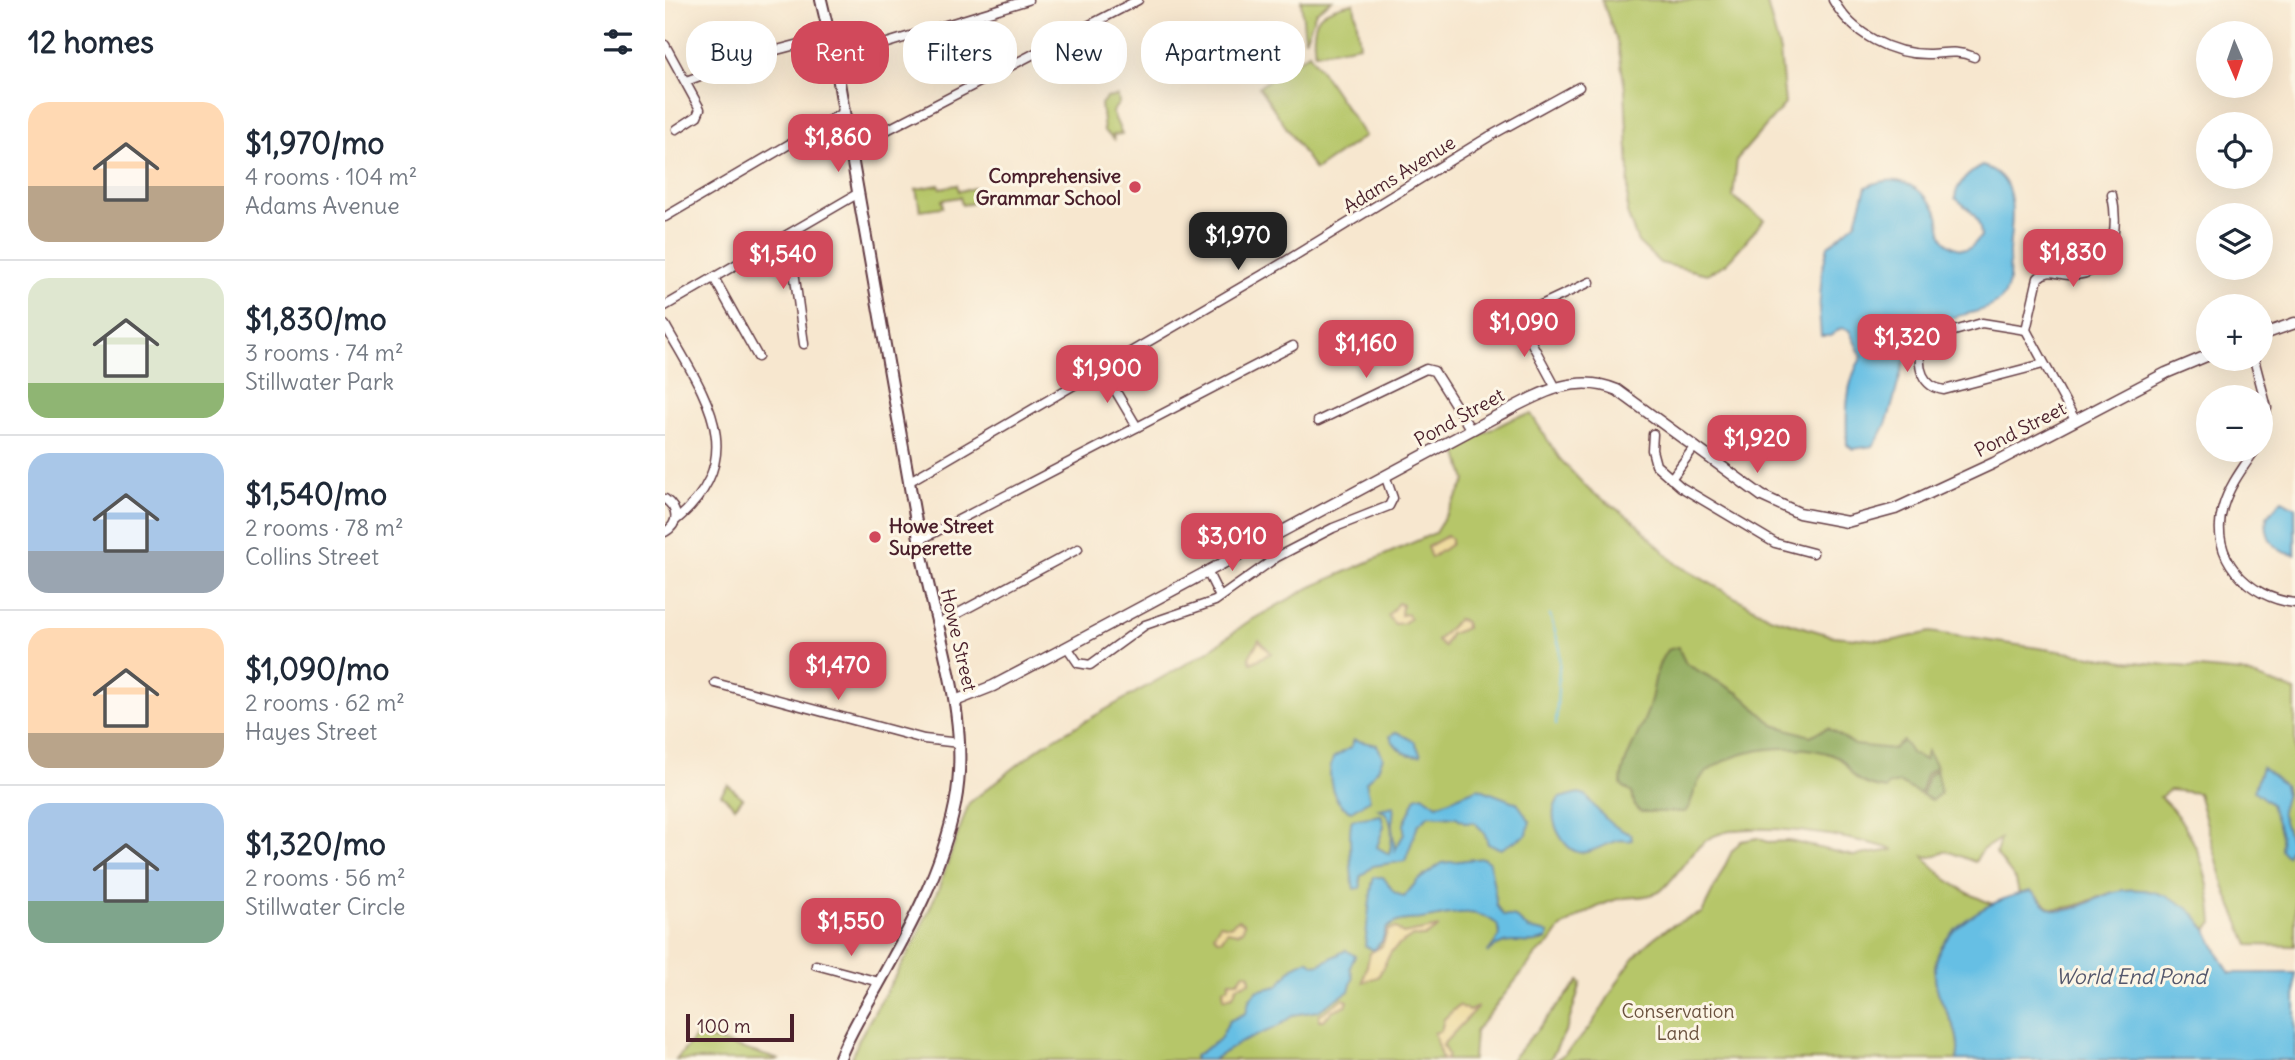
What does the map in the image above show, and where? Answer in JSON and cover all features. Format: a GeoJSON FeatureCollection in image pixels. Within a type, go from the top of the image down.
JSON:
{"type":"FeatureCollection","features":[{"type":"Feature","properties":{"kind":"main road","name":"Howe Street"},"geometry":{"type":"LineString","coordinates":[[821,0],[826,21]]}},
{"type":"Feature","properties":{"kind":"main road","name":"Howe Street"},"geometry":{"type":"LineString","coordinates":[[839,84],[920,540],[955,701],[959,743],[956,797],[945,842],[915,915],[853,1027],[839,1060]]}},
{"type":"Feature","properties":{"kind":"street"},"geometry":{"type":"LineString","coordinates":[[889,42],[1028,0]]}},
{"type":"Feature","properties":{"kind":"street"},"geometry":{"type":"LineString","coordinates":[[850,149],[1138,0]]}},
{"type":"Feature","properties":{"kind":"street"},"geometry":{"type":"LineString","coordinates":[[1833,0],[1851,24],[1874,40],[1920,53],[1958,52],[1974,57]]}},
{"type":"Feature","properties":{"kind":"street"},"geometry":{"type":"LineString","coordinates":[[665,45],[686,81]]}},
{"type":"Feature","properties":{"kind":"street"},"geometry":{"type":"LineString","coordinates":[[677,130],[697,116],[700,108],[688,84]]}},
{"type":"Feature","properties":{"kind":"street","name":"Adams Avenue"},"geometry":{"type":"LineString","coordinates":[[910,481],[1286,261],[1490,135],[1579,87]]}},
{"type":"Feature","properties":{"kind":"street"},"geometry":{"type":"LineString","coordinates":[[665,217],[844,112]]}},
{"type":"Feature","properties":{"kind":"street"},"geometry":{"type":"LineString","coordinates":[[665,306],[857,194]]}},
{"type":"Feature","properties":{"kind":"street"},"geometry":{"type":"LineString","coordinates":[[2075,420],[2026,330],[2038,278],[2042,274],[2049,271],[2071,275],[2084,272],[2097,267],[2109,254],[2115,223],[2112,195]]}},
{"type":"Feature","properties":{"kind":"street"},"geometry":{"type":"LineString","coordinates":[[789,234],[804,344]]}},
{"type":"Feature","properties":{"kind":"street"},"geometry":{"type":"LineString","coordinates":[[714,278],[758,357]]}},
{"type":"Feature","properties":{"kind":"street"},"geometry":{"type":"LineString","coordinates":[[1556,387],[1530,340],[1524,317],[1541,304],[1590,282]]}},
{"type":"Feature","properties":{"kind":"street"},"geometry":{"type":"LineString","coordinates":[[2026,330],[1982,323],[1937,336],[1921,348],[1919,361],[1926,383],[1933,389],[1944,390],[2043,363]]}},
{"type":"Feature","properties":{"kind":"street"},"geometry":{"type":"LineString","coordinates":[[2273,331],[2295,323]]}},
{"type":"Feature","properties":{"kind":"street"},"geometry":{"type":"LineString","coordinates":[[665,325],[711,408],[718,439],[715,461],[705,489],[665,533]]}},
{"type":"Feature","properties":{"kind":"street"},"geometry":{"type":"LineString","coordinates":[[920,540],[1293,346]]}},
{"type":"Feature","properties":{"kind":"street","name":"Pond Street"},"geometry":{"type":"LineString","coordinates":[[955,701],[993,686],[1067,648],[1556,387],[1590,382],[1611,388],[1644,407],[1754,492],[1777,504],[1814,517],[1847,522],[1864,520],[1895,509],[1994,463],[2166,373],[2196,360]]}},
{"type":"Feature","properties":{"kind":"street"},"geometry":{"type":"LineString","coordinates":[[1101,368],[1137,427]]}},
{"type":"Feature","properties":{"kind":"street"},"geometry":{"type":"LineString","coordinates":[[1318,421],[1426,369],[1434,371],[1441,380],[1471,430]]}},
{"type":"Feature","properties":{"kind":"street"},"geometry":{"type":"LineString","coordinates":[[1653,434],[1654,460],[1671,479],[1775,543],[1813,553]]}},
{"type":"Feature","properties":{"kind":"street"},"geometry":{"type":"LineString","coordinates":[[1671,479],[1695,446]]}},
{"type":"Feature","properties":{"kind":"street"},"geometry":{"type":"LineString","coordinates":[[2247,462],[2231,488],[2222,510],[2222,546],[2231,567],[2247,585],[2269,597],[2295,603]]}},
{"type":"Feature","properties":{"kind":"street"},"geometry":{"type":"LineString","coordinates":[[1067,648],[1078,663],[1090,666],[1145,625],[1220,597],[1277,557],[1333,528],[1389,506],[1392,498],[1386,478]]}},
{"type":"Feature","properties":{"kind":"street"},"geometry":{"type":"LineString","coordinates":[[665,499],[675,510],[675,521]]}},
{"type":"Feature","properties":{"kind":"street"},"geometry":{"type":"LineString","coordinates":[[938,624],[1078,549]]}},
{"type":"Feature","properties":{"kind":"street"},"geometry":{"type":"LineString","coordinates":[[1208,573],[1220,597]]}},
{"type":"Feature","properties":{"kind":"street"},"geometry":{"type":"LineString","coordinates":[[715,684],[914,736],[959,743]]}},
{"type":"Feature","properties":{"kind":"street"},"geometry":{"type":"LineString","coordinates":[[815,965],[879,982]]}},
{"type":"Feature","properties":{"kind":"green space"},"geometry":{"type":"Polygon","coordinates":[[[1301,0],[1332,0],[1316,12],[1305,40],[1301,0]]]}},
{"type":"Feature","properties":{"kind":"green space"},"geometry":{"type":"Polygon","coordinates":[[[1602,0],[1766,0],[1780,52],[1785,104],[1737,159],[1733,197],[1764,220],[1726,264],[1707,274],[1660,263],[1638,242],[1627,213],[1629,172],[1625,89],[1618,44],[1602,0]]]}},
{"type":"Feature","properties":{"kind":"green space"},"geometry":{"type":"Polygon","coordinates":[[[1354,3],[1360,45],[1315,53],[1314,31],[1319,17],[1332,8],[1354,3]]]}},
{"type":"Feature","properties":{"kind":"green space"},"geometry":{"type":"Polygon","coordinates":[[[1309,53],[1365,136],[1315,170],[1259,87],[1263,84],[1305,84],[1305,56],[1309,53]]]}},
{"type":"Feature","properties":{"kind":"green space"},"geometry":{"type":"Polygon","coordinates":[[[1118,96],[1119,103],[1112,112],[1122,134],[1113,135],[1114,139],[1104,131],[1101,104],[1106,98],[1118,96]]]}},
{"type":"Feature","properties":{"kind":"green space"},"geometry":{"type":"Polygon","coordinates":[[[939,185],[940,188],[957,185],[959,191],[975,188],[977,202],[962,205],[960,197],[942,200],[943,207],[920,210],[916,189],[939,185]]]}},
{"type":"Feature","properties":{"kind":"green space","name":"Conservation Land"},"geometry":{"type":"Polygon","coordinates":[[[1531,414],[1560,459],[1589,490],[1633,520],[1676,564],[1770,617],[1833,636],[1891,641],[1930,632],[2125,661],[2242,672],[2295,691],[2295,946],[2249,945],[2227,895],[2198,793],[2170,790],[2160,797],[2173,810],[2192,839],[2205,872],[2213,923],[2207,929],[2178,903],[2142,890],[2115,892],[2076,906],[2051,908],[2031,891],[2019,894],[2016,880],[1996,854],[2000,839],[1982,850],[1975,862],[1947,851],[1931,857],[1924,856],[1955,885],[1995,905],[1959,927],[1941,948],[1936,960],[1937,989],[1958,1040],[1957,1060],[1556,1060],[1577,1042],[1593,1023],[1618,981],[1649,942],[1672,926],[1702,913],[1732,851],[1741,841],[1758,838],[1767,842],[1789,841],[1854,856],[1894,850],[1829,835],[1749,829],[1710,838],[1659,892],[1612,901],[1564,926],[1549,944],[1539,951],[1475,1032],[1473,1060],[851,1060],[859,1039],[914,943],[938,890],[969,803],[1043,745],[1209,651],[1246,623],[1311,587],[1435,533],[1466,481],[1456,447],[1516,417],[1531,414]]]}},
{"type":"Feature","properties":{"kind":"green space"},"geometry":{"type":"Polygon","coordinates":[[[1678,647],[1686,664],[1739,693],[1774,725],[1810,736],[1828,728],[1855,745],[1893,749],[1903,741],[1912,754],[1925,760],[1927,751],[1936,767],[1926,774],[1920,794],[1900,783],[1889,785],[1886,789],[1877,788],[1855,777],[1841,759],[1824,752],[1767,749],[1729,759],[1713,767],[1698,782],[1685,812],[1641,812],[1635,807],[1632,793],[1621,785],[1622,776],[1649,707],[1660,664],[1667,650],[1678,647]]]}},
{"type":"Feature","properties":{"kind":"green space"},"geometry":{"type":"Polygon","coordinates":[[[1936,770],[1941,793],[1932,800],[1922,795],[1928,776],[1936,770]]]}},
{"type":"Feature","properties":{"kind":"green space"},"geometry":{"type":"Polygon","coordinates":[[[728,785],[743,798],[735,807],[721,794],[728,785]]]}},
{"type":"Feature","properties":{"kind":"green space"},"geometry":{"type":"Polygon","coordinates":[[[1579,981],[1581,983],[1567,1028],[1550,1060],[1511,1060],[1579,981]]]}},
{"type":"Feature","properties":{"kind":"green space"},"geometry":{"type":"Polygon","coordinates":[[[698,1034],[708,1038],[780,1060],[676,1060],[698,1034]]]}},
{"type":"Feature","properties":{"kind":"sand"},"geometry":{"type":"Polygon","coordinates":[[[1447,536],[1451,538],[1451,544],[1431,558],[1427,547],[1447,536]]]}},
{"type":"Feature","properties":{"kind":"sand"},"geometry":{"type":"Polygon","coordinates":[[[1398,603],[1402,605],[1401,615],[1408,614],[1410,618],[1404,623],[1394,624],[1388,616],[1398,603]]]}},
{"type":"Feature","properties":{"kind":"sand"},"geometry":{"type":"Polygon","coordinates":[[[1458,619],[1465,622],[1466,628],[1450,634],[1444,647],[1437,641],[1458,619]]]}},
{"type":"Feature","properties":{"kind":"sand"},"geometry":{"type":"Polygon","coordinates":[[[1259,640],[1271,653],[1251,663],[1249,657],[1259,640]]]}},
{"type":"Feature","properties":{"kind":"sand"},"geometry":{"type":"Polygon","coordinates":[[[1238,920],[1244,923],[1243,930],[1237,933],[1227,931],[1222,939],[1217,939],[1214,934],[1220,924],[1230,926],[1238,920]]]}},
{"type":"Feature","properties":{"kind":"sand"},"geometry":{"type":"Polygon","coordinates":[[[1439,927],[1424,937],[1413,936],[1399,945],[1391,952],[1378,977],[1363,982],[1370,953],[1382,946],[1388,930],[1396,928],[1403,934],[1439,927]]]}},
{"type":"Feature","properties":{"kind":"sand"},"geometry":{"type":"Polygon","coordinates":[[[1244,973],[1250,975],[1250,982],[1237,986],[1233,996],[1224,999],[1223,989],[1228,988],[1230,981],[1238,981],[1244,973]]]}},
{"type":"Feature","properties":{"kind":"sand"},"geometry":{"type":"Polygon","coordinates":[[[1343,999],[1348,1001],[1346,1006],[1333,1010],[1324,1020],[1319,1020],[1319,1015],[1343,999]]]}},
{"type":"Feature","properties":{"kind":"sand"},"geometry":{"type":"Polygon","coordinates":[[[1459,1005],[1469,1011],[1478,1007],[1445,1042],[1443,1046],[1448,1055],[1446,1060],[1442,1060],[1434,1033],[1441,1031],[1444,1019],[1459,1005]]]}},
{"type":"Feature","properties":{"kind":"water"},"geometry":{"type":"Polygon","coordinates":[[[1982,166],[1995,172],[2009,190],[2012,214],[2006,292],[1998,302],[1989,307],[1945,319],[1925,330],[1909,352],[1881,434],[1873,446],[1853,449],[1847,445],[1848,399],[1852,377],[1862,357],[1849,330],[1841,328],[1830,336],[1821,336],[1819,311],[1822,271],[1828,246],[1856,222],[1866,187],[1894,181],[1911,185],[1933,205],[1941,233],[1948,243],[1959,249],[1970,248],[1981,236],[1978,223],[1969,210],[1955,198],[1964,179],[1982,166]]]}},
{"type":"Feature","properties":{"kind":"water"},"geometry":{"type":"Polygon","coordinates":[[[2282,500],[2295,507],[2295,555],[2276,547],[2267,531],[2267,516],[2282,500]]]}},
{"type":"Feature","properties":{"kind":"water"},"geometry":{"type":"Polygon","coordinates":[[[1397,732],[1415,742],[1421,755],[1411,755],[1398,748],[1390,736],[1397,732]]]}},
{"type":"Feature","properties":{"kind":"water"},"geometry":{"type":"Polygon","coordinates":[[[1354,740],[1377,745],[1383,757],[1378,769],[1366,782],[1370,800],[1351,811],[1335,796],[1330,773],[1333,758],[1351,747],[1354,740]]]}},
{"type":"Feature","properties":{"kind":"water"},"geometry":{"type":"Polygon","coordinates":[[[2262,767],[2284,785],[2286,794],[2281,811],[2292,847],[2287,856],[2281,850],[2280,831],[2271,804],[2254,791],[2262,767]]]}},
{"type":"Feature","properties":{"kind":"water"},"geometry":{"type":"Polygon","coordinates":[[[1478,788],[1517,803],[1530,821],[1527,834],[1501,849],[1488,844],[1484,832],[1474,822],[1466,823],[1456,817],[1429,815],[1418,825],[1405,861],[1373,866],[1360,877],[1361,888],[1354,889],[1350,854],[1352,820],[1381,815],[1384,826],[1377,847],[1389,854],[1392,835],[1390,822],[1379,809],[1394,806],[1392,827],[1395,850],[1404,834],[1404,824],[1416,797],[1423,795],[1437,805],[1478,788]]]}},
{"type":"Feature","properties":{"kind":"water"},"geometry":{"type":"Polygon","coordinates":[[[1579,793],[1586,795],[1611,823],[1631,834],[1632,840],[1616,841],[1584,852],[1570,848],[1557,830],[1554,810],[1559,798],[1579,793]]]}},
{"type":"Feature","properties":{"kind":"water"},"geometry":{"type":"Polygon","coordinates":[[[1483,858],[1490,863],[1496,905],[1503,915],[1515,917],[1529,929],[1549,933],[1547,939],[1539,942],[1503,943],[1487,953],[1500,936],[1497,924],[1479,915],[1460,913],[1390,925],[1374,950],[1365,946],[1374,877],[1383,877],[1394,892],[1404,897],[1417,881],[1442,863],[1483,858]]]}},
{"type":"Feature","properties":{"kind":"water","name":"World End Pond"},"geometry":{"type":"Polygon","coordinates":[[[2124,890],[2167,896],[2194,914],[2230,973],[2295,973],[2295,1060],[1957,1060],[1958,1040],[1937,989],[1935,970],[1939,952],[1962,923],[1978,912],[2031,891],[2049,908],[2059,910],[2075,908],[2107,894],[2124,890]]]}},
{"type":"Feature","properties":{"kind":"water"},"geometry":{"type":"Polygon","coordinates":[[[1346,950],[1355,956],[1350,967],[1353,978],[1349,991],[1318,1011],[1293,1015],[1279,1026],[1240,1043],[1212,1060],[1195,1060],[1194,1057],[1220,1039],[1229,1021],[1246,1013],[1249,1001],[1256,991],[1278,986],[1293,967],[1308,960],[1315,965],[1320,964],[1346,950]]]}},
{"type":"Feature","properties":{"kind":"waterway"},"geometry":{"type":"LineString","coordinates":[[1550,615],[1560,648],[1556,725]]}},
{"type":"Feature","properties":{"kind":"place","name":"Comprehensive Grammar School"},"geometry":{"type":"Point","coordinates":[1135,187]}},
{"type":"Feature","properties":{"kind":"place","name":"Howe Street Superette"},"geometry":{"type":"Point","coordinates":[875,537]}}]}
